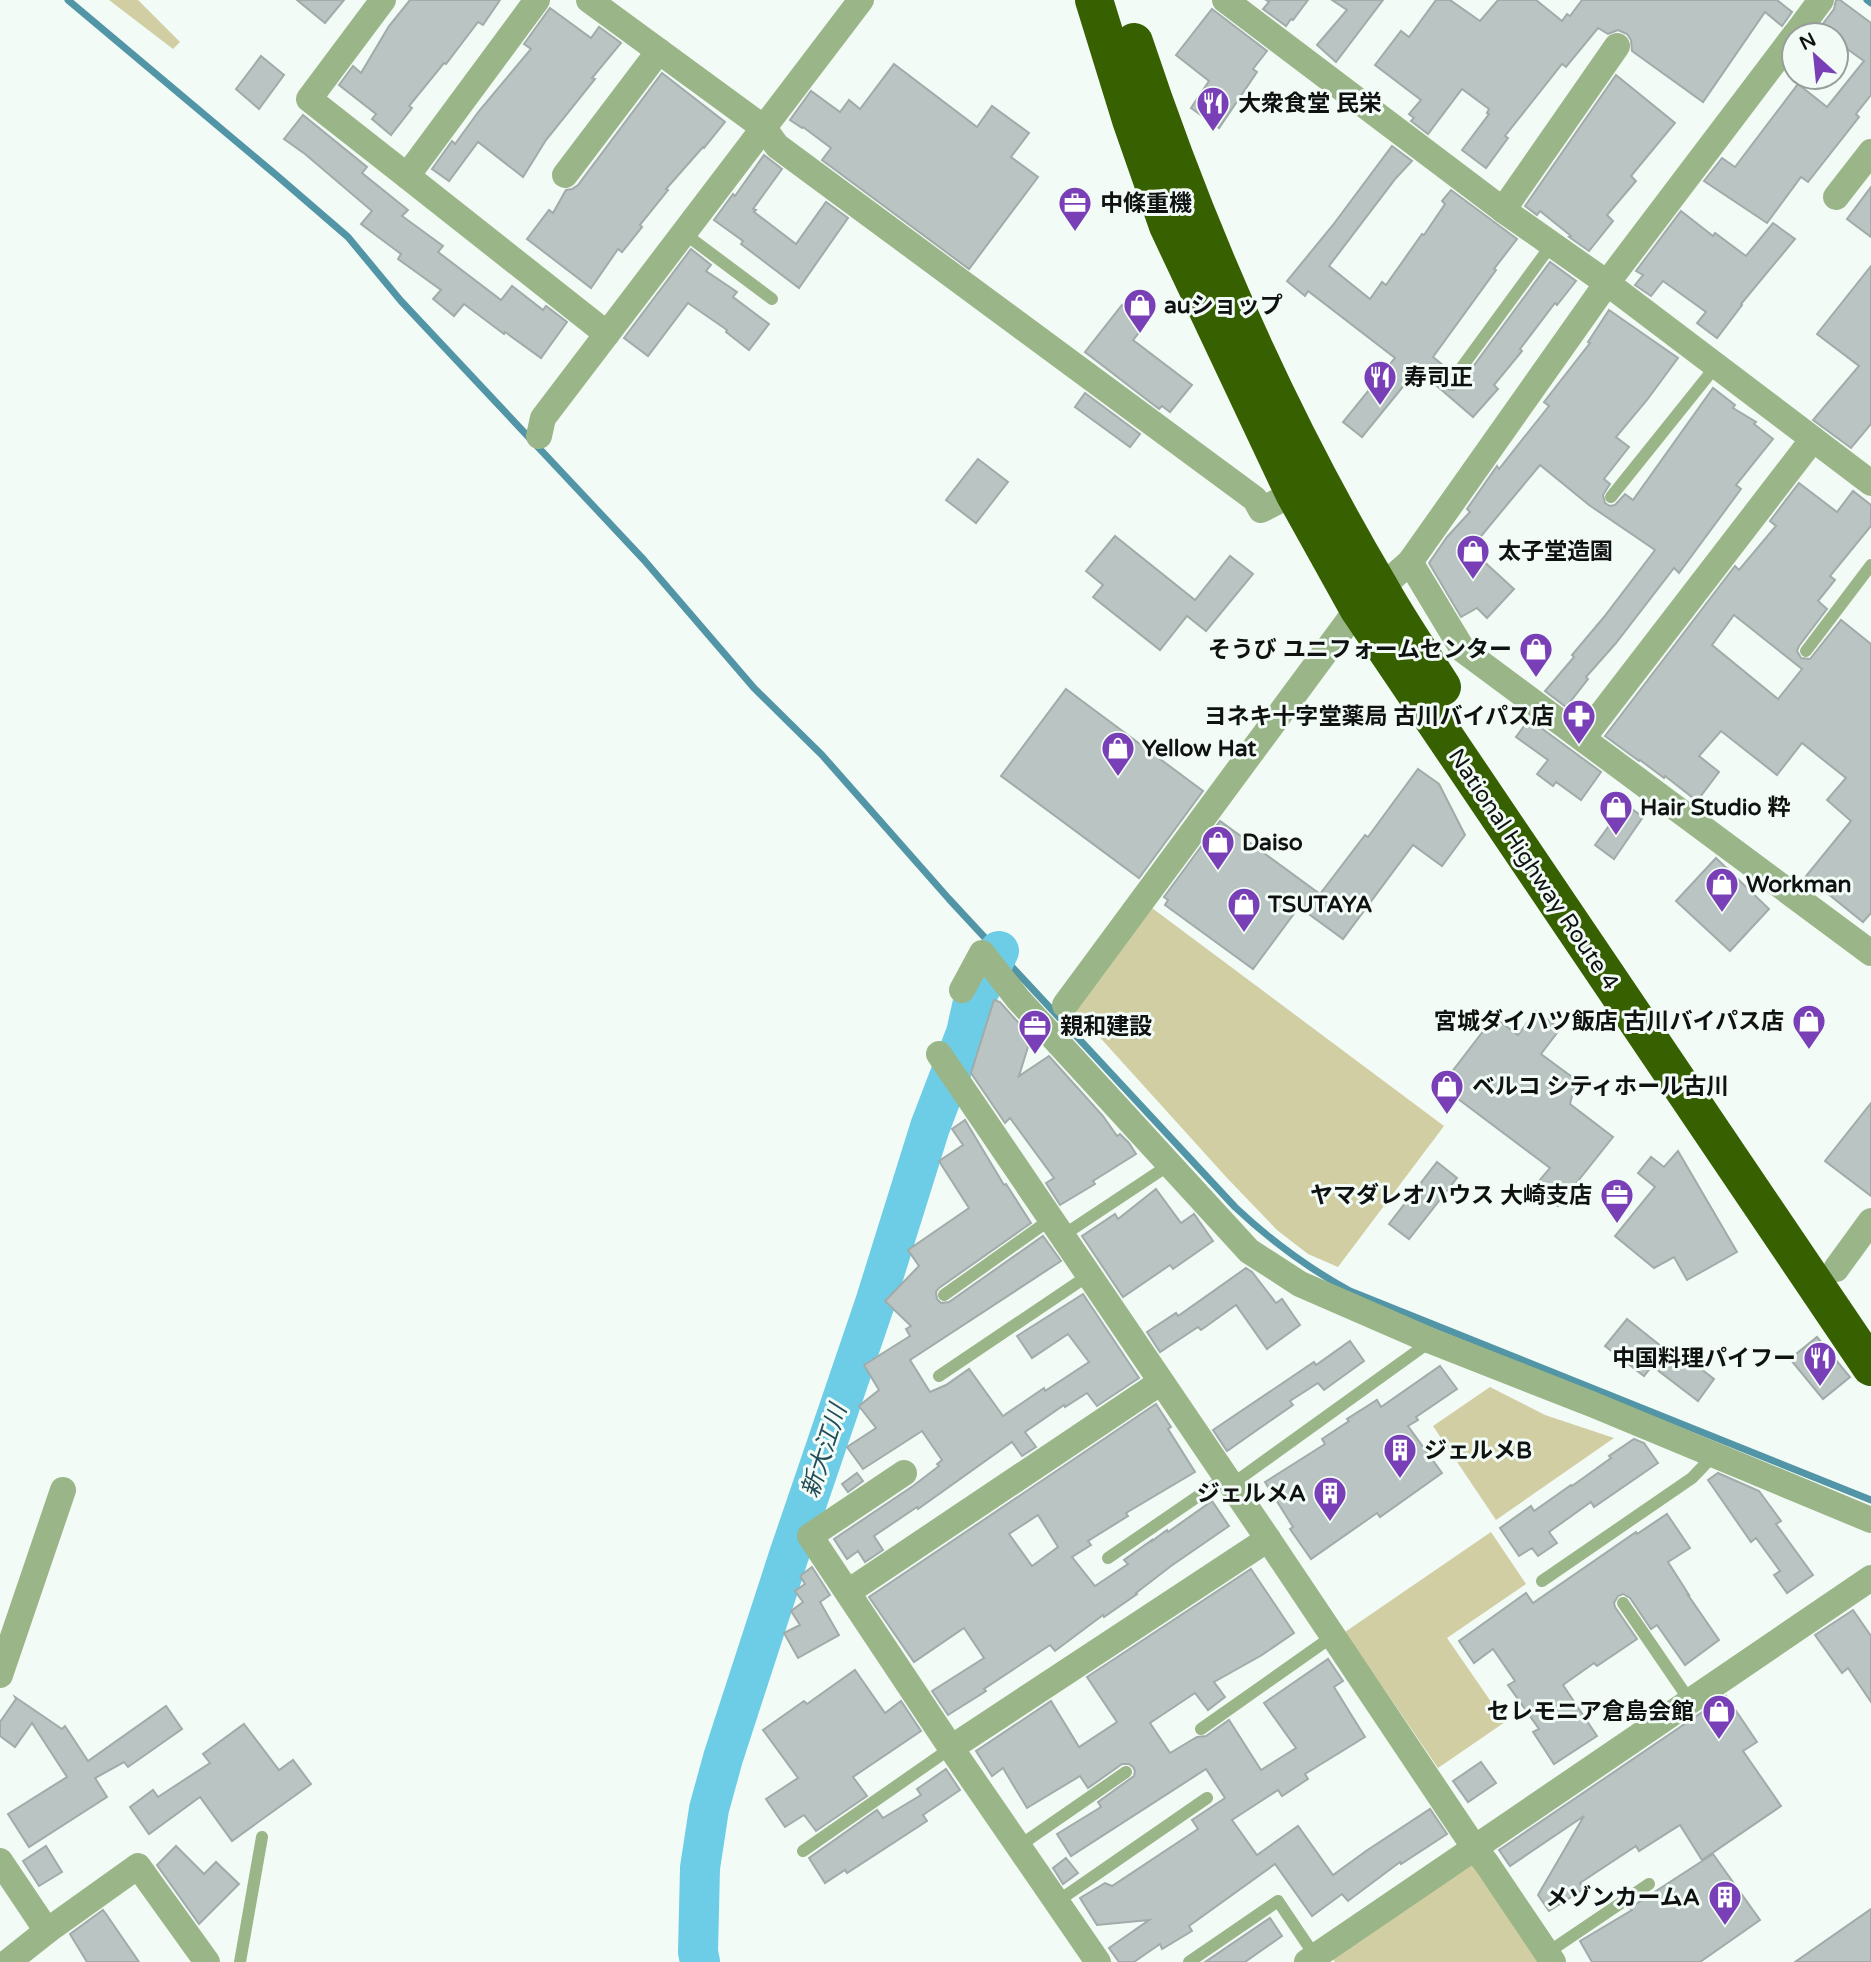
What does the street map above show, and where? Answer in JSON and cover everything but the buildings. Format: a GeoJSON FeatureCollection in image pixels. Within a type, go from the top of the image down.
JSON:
{"type":"FeatureCollection","features":[{"type":"Feature","properties":{"kind":"highway","name":"National Highway Route 4"},"geometry":{"type":"LineString","coordinates":[[1094,0],[1130,120],[1168,226],[1294,493],[1523,816],[1871,1321]]}},
{"type":"Feature","properties":{"kind":"highway","name":"National Highway Route 4"},"geometry":{"type":"LineString","coordinates":[[1121,0],[1157,113],[1208,244],[1258,357],[1321,482],[1369,598],[1871,1367]]}},
{"type":"Feature","properties":{"kind":"street"},"geometry":{"type":"LineString","coordinates":[[383,0],[309,99],[607,334]]}},
{"type":"Feature","properties":{"kind":"street"},"geometry":{"type":"LineString","coordinates":[[407,176],[537,0]]}},
{"type":"Feature","properties":{"kind":"street"},"geometry":{"type":"LineString","coordinates":[[590,0],[764,128],[777,146],[1255,499],[1261,510],[1294,493]]}},
{"type":"Feature","properties":{"kind":"street"},"geometry":{"type":"LineString","coordinates":[[539,436],[543,418],[861,0]]}},
{"type":"Feature","properties":{"kind":"street"},"geometry":{"type":"LineString","coordinates":[[1225,0],[1503,210],[1607,283],[1813,439],[1868,475]]}},
{"type":"Feature","properties":{"kind":"street"},"geometry":{"type":"LineString","coordinates":[[1805,21],[1821,0]]}},
{"type":"Feature","properties":{"kind":"street"},"geometry":{"type":"LineString","coordinates":[[1503,210],[1617,46]]}},
{"type":"Feature","properties":{"kind":"street"},"geometry":{"type":"LineString","coordinates":[[565,175],[659,51]]}},
{"type":"Feature","properties":{"kind":"street"},"geometry":{"type":"LineString","coordinates":[[1065,1005],[1369,598],[1410,562],[1607,283],[1780,54]]}},
{"type":"Feature","properties":{"kind":"street"},"geometry":{"type":"LineString","coordinates":[[1836,197],[1871,152]]}},
{"type":"Feature","properties":{"kind":"street"},"geometry":{"type":"LineString","coordinates":[[1583,738],[1813,439]]}},
{"type":"Feature","properties":{"kind":"street"},"geometry":{"type":"LineString","coordinates":[[1410,562],[1463,650],[1871,953]]}},
{"type":"Feature","properties":{"kind":"street"},"geometry":{"type":"LineString","coordinates":[[972,971],[1018,999],[1249,1251],[1300,1284],[1431,1341],[1594,1405],[1871,1520]]}},
{"type":"Feature","properties":{"kind":"street"},"geometry":{"type":"LineString","coordinates":[[939,1054],[1550,1958]]}},
{"type":"Feature","properties":{"kind":"street"},"geometry":{"type":"LineString","coordinates":[[1836,1269],[1871,1221]]}},
{"type":"Feature","properties":{"kind":"street"},"geometry":{"type":"LineString","coordinates":[[848,1592],[1161,1382]]}},
{"type":"Feature","properties":{"kind":"street"},"geometry":{"type":"LineString","coordinates":[[904,1473],[810,1536],[1098,1962]]}},
{"type":"Feature","properties":{"kind":"street"},"geometry":{"type":"LineString","coordinates":[[0,1675],[64,1490]]}},
{"type":"Feature","properties":{"kind":"street"},"geometry":{"type":"LineString","coordinates":[[951,1748],[1268,1539]]}},
{"type":"Feature","properties":{"kind":"street"},"geometry":{"type":"LineString","coordinates":[[1311,1959],[1871,1578]]}},
{"type":"Feature","properties":{"kind":"street"},"geometry":{"type":"LineString","coordinates":[[0,1861],[47,1931]]}},
{"type":"Feature","properties":{"kind":"street"},"geometry":{"type":"LineString","coordinates":[[8,1962],[138,1866],[207,1962]]}},
{"type":"Feature","properties":{"kind":"lane"},"geometry":{"type":"LineString","coordinates":[[685,234],[772,299]]}},
{"type":"Feature","properties":{"kind":"lane"},"geometry":{"type":"LineString","coordinates":[[1451,382],[1552,243]]}},
{"type":"Feature","properties":{"kind":"lane"},"geometry":{"type":"LineString","coordinates":[[1612,497],[1716,366]]}},
{"type":"Feature","properties":{"kind":"lane"},"geometry":{"type":"LineString","coordinates":[[1806,651],[1871,565]]}},
{"type":"Feature","properties":{"kind":"lane"},"geometry":{"type":"LineString","coordinates":[[944,1295],[1169,1165]]}},
{"type":"Feature","properties":{"kind":"lane"},"geometry":{"type":"LineString","coordinates":[[939,1377],[1089,1275]]}},
{"type":"Feature","properties":{"kind":"lane"},"geometry":{"type":"LineString","coordinates":[[1108,1558],[1228,1481],[1431,1341]]}},
{"type":"Feature","properties":{"kind":"lane"},"geometry":{"type":"LineString","coordinates":[[1542,1581],[1692,1478],[1713,1455]]}},
{"type":"Feature","properties":{"kind":"lane"},"geometry":{"type":"LineString","coordinates":[[1623,1603],[1690,1701]]}},
{"type":"Feature","properties":{"kind":"lane"},"geometry":{"type":"LineString","coordinates":[[1201,1729],[1333,1636]]}},
{"type":"Feature","properties":{"kind":"lane"},"geometry":{"type":"LineString","coordinates":[[803,1851],[951,1748]]}},
{"type":"Feature","properties":{"kind":"lane"},"geometry":{"type":"LineString","coordinates":[[1019,1846],[1126,1772]]}},
{"type":"Feature","properties":{"kind":"lane"},"geometry":{"type":"LineString","coordinates":[[1058,1901],[1207,1798]]}},
{"type":"Feature","properties":{"kind":"lane"},"geometry":{"type":"LineString","coordinates":[[240,1962],[262,1837]]}},
{"type":"Feature","properties":{"kind":"lane"},"geometry":{"type":"LineString","coordinates":[[1550,1958],[1649,1884]]}},
{"type":"Feature","properties":{"kind":"lane"},"geometry":{"type":"LineString","coordinates":[[1189,1962],[1278,1901],[1311,1959]]}},
{"type":"Feature","properties":{"kind":"shaded area"},"geometry":{"type":"Polygon","coordinates":[[[109,0],[138,0],[180,42],[173,49],[109,0]]]}},
{"type":"Feature","properties":{"kind":"shaded area"},"geometry":{"type":"Polygon","coordinates":[[[1152,908],[1444,1126],[1338,1267],[1308,1254],[1277,1230],[1076,1011],[1152,908]]]}},
{"type":"Feature","properties":{"kind":"shaded area"},"geometry":{"type":"Polygon","coordinates":[[[1490,1387],[1545,1415],[1614,1438],[1496,1520],[1433,1426],[1490,1387]]]}},
{"type":"Feature","properties":{"kind":"shaded area"},"geometry":{"type":"Polygon","coordinates":[[[1491,1532],[1526,1584],[1447,1638],[1505,1722],[1438,1768],[1345,1632],[1491,1532]]]}},
{"type":"Feature","properties":{"kind":"shaded area"},"geometry":{"type":"Polygon","coordinates":[[[1471,1859],[1543,1962],[1335,1962],[1331,1956],[1471,1859]]]}},
{"type":"Feature","properties":{"kind":"waterway"},"geometry":{"type":"LineString","coordinates":[[68,0],[348,237],[401,301],[644,560],[754,688],[822,755],[949,899],[1235,1207],[1262,1231],[1304,1263],[1350,1291],[1871,1500]]}},
{"type":"Feature","properties":{"kind":"waterway"},"geometry":{"type":"LineString","coordinates":[[1867,0],[1871,3]]}},
{"type":"Feature","properties":{"kind":"waterway","name":"新大江川"},"geometry":{"type":"LineString","coordinates":[[700,1962],[700,1868],[709,1809],[723,1758],[875,1303],[930,1127],[966,1033],[972,1006],[999,951]]}},
{"type":"Feature","properties":{"kind":"place","name":"大衆食堂 民栄"},"geometry":{"type":"Point","coordinates":[1213,133]}},
{"type":"Feature","properties":{"kind":"place","name":"中條重機"},"geometry":{"type":"Point","coordinates":[1075,233]}},
{"type":"Feature","properties":{"kind":"place","name":"auショップ"},"geometry":{"type":"Point","coordinates":[1140,335]}},
{"type":"Feature","properties":{"kind":"place","name":"寿司正"},"geometry":{"type":"Point","coordinates":[1380,407]}},
{"type":"Feature","properties":{"kind":"place","name":"太子堂造園"},"geometry":{"type":"Point","coordinates":[1473,581]}},
{"type":"Feature","properties":{"kind":"place","name":"そうび ユニフォームセンター"},"geometry":{"type":"Point","coordinates":[1536,679]}},
{"type":"Feature","properties":{"kind":"place","name":"ヨネキ十字堂薬局 古川バイパス店"},"geometry":{"type":"Point","coordinates":[1579,746]}},
{"type":"Feature","properties":{"kind":"place","name":"Yellow Hat"},"geometry":{"type":"Point","coordinates":[1118,778]}},
{"type":"Feature","properties":{"kind":"place","name":"Hair Studio 粋"},"geometry":{"type":"Point","coordinates":[1616,837]}},
{"type":"Feature","properties":{"kind":"place","name":"Daiso"},"geometry":{"type":"Point","coordinates":[1218,872]}},
{"type":"Feature","properties":{"kind":"place","name":"Workman"},"geometry":{"type":"Point","coordinates":[1722,914]}},
{"type":"Feature","properties":{"kind":"place","name":"TSUTAYA"},"geometry":{"type":"Point","coordinates":[1244,934]}},
{"type":"Feature","properties":{"kind":"place","name":"宮城ダイハツ飯店 古川バイパス店"},"geometry":{"type":"Point","coordinates":[1809,1051]}},
{"type":"Feature","properties":{"kind":"place","name":"親和建設"},"geometry":{"type":"Point","coordinates":[1035,1056]}},
{"type":"Feature","properties":{"kind":"place","name":"ベルコ シティホール古川"},"geometry":{"type":"Point","coordinates":[1447,1116]}},
{"type":"Feature","properties":{"kind":"place","name":"ヤマダレオハウス 大崎支店"},"geometry":{"type":"Point","coordinates":[1617,1225]}},
{"type":"Feature","properties":{"kind":"place","name":"中国料理パイフー"},"geometry":{"type":"Point","coordinates":[1820,1388]}},
{"type":"Feature","properties":{"kind":"place","name":"ジェルメB"},"geometry":{"type":"Point","coordinates":[1400,1480]}},
{"type":"Feature","properties":{"kind":"place","name":"ジェルメA"},"geometry":{"type":"Point","coordinates":[1330,1523]}},
{"type":"Feature","properties":{"kind":"place","name":"セレモニア倉島会館"},"geometry":{"type":"Point","coordinates":[1719,1741]}},
{"type":"Feature","properties":{"kind":"place","name":"メゾンカームA"},"geometry":{"type":"Point","coordinates":[1725,1927]}}]}
